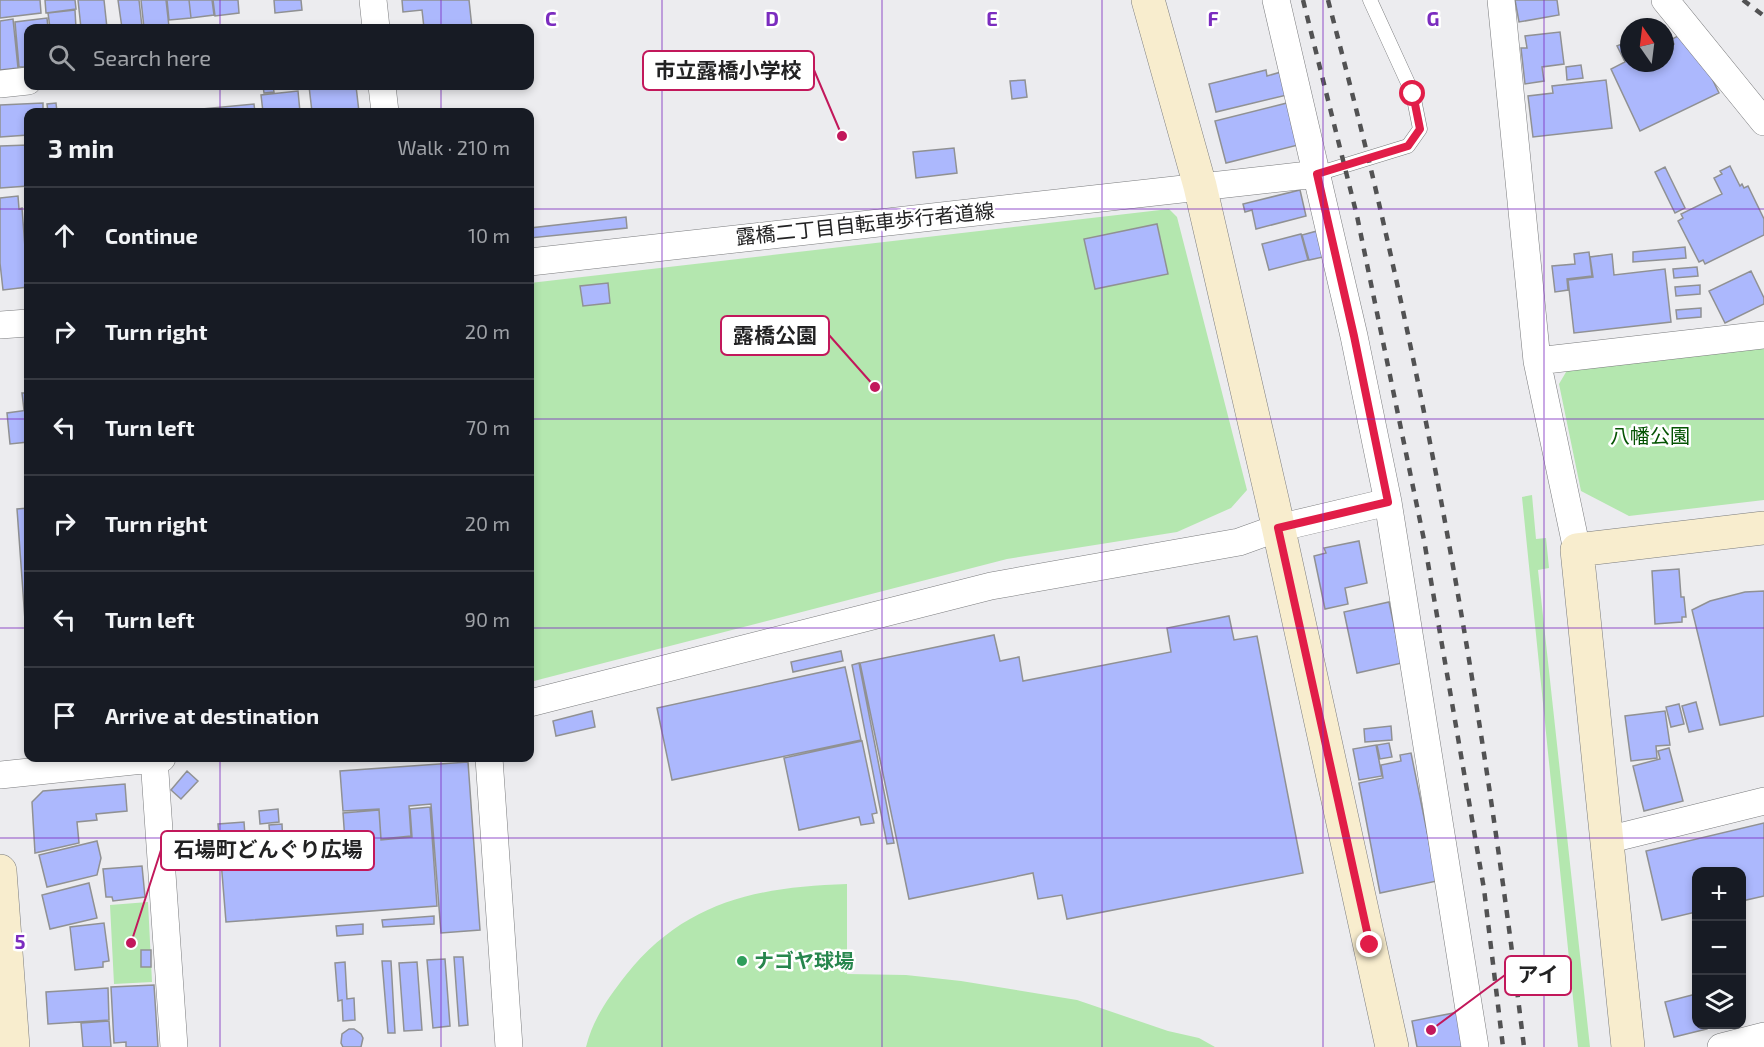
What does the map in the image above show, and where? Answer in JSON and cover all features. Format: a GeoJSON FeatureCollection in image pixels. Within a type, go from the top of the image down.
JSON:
{"type":"FeatureCollection","features":[{"type":"Feature","properties":{"kind":"street"},"geometry":{"type":"LineString","coordinates":[[372,0],[375,24]]}},
{"type":"Feature","properties":{"kind":"street"},"geometry":{"type":"LineString","coordinates":[[1148,0],[1200,186],[1392,1047]]}},
{"type":"Feature","properties":{"kind":"street"},"geometry":{"type":"LineString","coordinates":[[1276,0],[1354,336],[1388,502],[1475,1047]]}},
{"type":"Feature","properties":{"kind":"street"},"geometry":{"type":"LineString","coordinates":[[1501,0],[1537,361],[1577,550],[1628,1047]]}},
{"type":"Feature","properties":{"kind":"street"},"geometry":{"type":"LineString","coordinates":[[1665,0],[1764,122]]}},
{"type":"Feature","properties":{"kind":"street"},"geometry":{"type":"LineString","coordinates":[[0,84],[24,81]]}},
{"type":"Feature","properties":{"kind":"street"},"geometry":{"type":"LineString","coordinates":[[383,90],[385,108]]}},
{"type":"Feature","properties":{"kind":"street","name":"露橋二丁目自転車歩行者道線"},"geometry":{"type":"LineString","coordinates":[[534,261],[1317,174]]}},
{"type":"Feature","properties":{"kind":"street"},"geometry":{"type":"LineString","coordinates":[[0,325],[24,323]]}},
{"type":"Feature","properties":{"kind":"street"},"geometry":{"type":"LineString","coordinates":[[1537,361],[1764,335]]}},
{"type":"Feature","properties":{"kind":"street"},"geometry":{"type":"LineString","coordinates":[[534,702],[991,586],[1239,542],[1278,528],[1388,502]]}},
{"type":"Feature","properties":{"kind":"street"},"geometry":{"type":"LineString","coordinates":[[1577,550],[1764,528]]}},
{"type":"Feature","properties":{"kind":"street"},"geometry":{"type":"LineString","coordinates":[[0,775],[120,762]]}},
{"type":"Feature","properties":{"kind":"street"},"geometry":{"type":"LineString","coordinates":[[157,762],[174,1047]]}},
{"type":"Feature","properties":{"kind":"street"},"geometry":{"type":"LineString","coordinates":[[489,762],[509,1047]]}},
{"type":"Feature","properties":{"kind":"street"},"geometry":{"type":"LineString","coordinates":[[1607,840],[1764,801]]}},
{"type":"Feature","properties":{"kind":"street"},"geometry":{"type":"LineString","coordinates":[[0,871],[2,939],[13,1047]]}},
{"type":"Feature","properties":{"kind":"street"},"geometry":{"type":"LineString","coordinates":[[1721,1047],[1764,1036]]}},
{"type":"Feature","properties":{"kind":"lane"},"geometry":{"type":"LineString","coordinates":[[1317,174],[1408,146],[1420,129],[1413,94],[1370,0]]}},
{"type":"Feature","properties":{"kind":"green space"},"geometry":{"type":"Polygon","coordinates":[[[1169,209],[1177,217],[1247,490],[1231,508],[1177,532],[1007,559],[534,681],[534,283],[1169,209]]]}},
{"type":"Feature","properties":{"kind":"green space","name":"八幡公園"},"geometry":{"type":"Polygon","coordinates":[[[1764,347],[1764,500],[1629,516],[1581,491],[1559,384],[1569,367],[1764,347]]]}},
{"type":"Feature","properties":{"kind":"green space"},"geometry":{"type":"Polygon","coordinates":[[[1532,495],[1536,539],[1546,538],[1549,568],[1538,570],[1590,1047],[1578,1047],[1522,497],[1532,495]]]}},
{"type":"Feature","properties":{"kind":"green space","name":"ナゴヤ球場"},"geometry":{"type":"Polygon","coordinates":[[[847,884],[847,974],[906,975],[961,981],[1077,1000],[1168,1031],[1199,1038],[1215,1047],[586,1047],[597,1018],[626,975],[649,950],[673,930],[698,914],[725,903],[783,889],[847,884]]]}},
{"type":"Feature","properties":{"kind":"green space"},"geometry":{"type":"Polygon","coordinates":[[[148,902],[152,982],[114,984],[110,905],[148,902]]]}},
{"type":"Feature","properties":{"kind":"building"},"geometry":{"type":"Polygon","coordinates":[[[0,0],[40,0],[41,13],[0,18],[0,0]]]}},
{"type":"Feature","properties":{"kind":"building"},"geometry":{"type":"Polygon","coordinates":[[[45,0],[75,0],[76,9],[46,13],[45,0]]]}},
{"type":"Feature","properties":{"kind":"building"},"geometry":{"type":"Polygon","coordinates":[[[78,0],[104,0],[107,24],[81,24],[78,0]]]}},
{"type":"Feature","properties":{"kind":"building"},"geometry":{"type":"Polygon","coordinates":[[[118,0],[139,0],[142,24],[121,24],[118,0]]]}},
{"type":"Feature","properties":{"kind":"building"},"geometry":{"type":"Polygon","coordinates":[[[141,0],[166,0],[169,24],[144,24],[141,0]]]}},
{"type":"Feature","properties":{"kind":"building"},"geometry":{"type":"Polygon","coordinates":[[[167,0],[189,0],[191,18],[169,20],[167,0]]]}},
{"type":"Feature","properties":{"kind":"building"},"geometry":{"type":"Polygon","coordinates":[[[189,0],[212,0],[214,15],[191,18],[189,0]]]}},
{"type":"Feature","properties":{"kind":"building"},"geometry":{"type":"Polygon","coordinates":[[[213,0],[238,0],[239,13],[215,16],[213,0]]]}},
{"type":"Feature","properties":{"kind":"building"},"geometry":{"type":"Polygon","coordinates":[[[274,0],[301,0],[302,10],[275,13],[274,0]]]}},
{"type":"Feature","properties":{"kind":"building"},"geometry":{"type":"Polygon","coordinates":[[[402,0],[469,0],[472,24],[424,24],[422,10],[403,12],[402,0]]]}},
{"type":"Feature","properties":{"kind":"building"},"geometry":{"type":"Polygon","coordinates":[[[1515,0],[1557,0],[1559,15],[1519,22],[1515,0]]]}},
{"type":"Feature","properties":{"kind":"building"},"geometry":{"type":"Polygon","coordinates":[[[75,10],[76,24],[49,24],[48,13],[75,10]]]}},
{"type":"Feature","properties":{"kind":"building"},"geometry":{"type":"Polygon","coordinates":[[[47,18],[48,24],[24,24],[24,67],[19,67],[15,22],[47,18]]]}},
{"type":"Feature","properties":{"kind":"building"},"geometry":{"type":"Polygon","coordinates":[[[13,19],[18,68],[0,70],[0,21],[13,19]]]}},
{"type":"Feature","properties":{"kind":"building"},"geometry":{"type":"Polygon","coordinates":[[[1560,32],[1564,64],[1542,67],[1544,81],[1525,84],[1521,48],[1527,48],[1525,36],[1560,32]]]}},
{"type":"Feature","properties":{"kind":"building"},"geometry":{"type":"Polygon","coordinates":[[[1682,34],[1703,60],[1719,93],[1640,131],[1611,69],[1620,64],[1620,72],[1674,72],[1674,38],[1682,34]]]}},
{"type":"Feature","properties":{"kind":"building"},"geometry":{"type":"Polygon","coordinates":[[[1581,65],[1583,78],[1567,80],[1566,67],[1581,65]]]}},
{"type":"Feature","properties":{"kind":"building"},"geometry":{"type":"Polygon","coordinates":[[[1266,70],[1267,76],[1281,72],[1287,95],[1216,112],[1209,84],[1266,70]]]}},
{"type":"Feature","properties":{"kind":"building"},"geometry":{"type":"Polygon","coordinates":[[[1025,80],[1027,97],[1012,99],[1010,81],[1025,80]]]}},
{"type":"Feature","properties":{"kind":"building"},"geometry":{"type":"Polygon","coordinates":[[[1606,80],[1612,128],[1533,137],[1528,96],[1553,93],[1552,86],[1606,80]]]}},
{"type":"Feature","properties":{"kind":"building"},"geometry":{"type":"Polygon","coordinates":[[[264,90],[274,90],[274,92],[264,93],[264,90]]]}},
{"type":"Feature","properties":{"kind":"building"},"geometry":{"type":"Polygon","coordinates":[[[309,90],[356,90],[359,108],[312,108],[309,90]]]}},
{"type":"Feature","properties":{"kind":"building"},"geometry":{"type":"Polygon","coordinates":[[[298,91],[300,108],[263,108],[261,95],[298,91]]]}},
{"type":"Feature","properties":{"kind":"building"},"geometry":{"type":"Polygon","coordinates":[[[43,103],[43,108],[24,108],[24,135],[0,137],[0,105],[43,103]]]}},
{"type":"Feature","properties":{"kind":"building"},"geometry":{"type":"Polygon","coordinates":[[[56,103],[57,108],[48,108],[47,104],[56,103]]]}},
{"type":"Feature","properties":{"kind":"building"},"geometry":{"type":"Polygon","coordinates":[[[1287,103],[1298,145],[1226,163],[1215,121],[1287,103]]]}},
{"type":"Feature","properties":{"kind":"building"},"geometry":{"type":"Polygon","coordinates":[[[254,104],[254,108],[212,108],[254,104]]]}},
{"type":"Feature","properties":{"kind":"building"},"geometry":{"type":"Polygon","coordinates":[[[24,145],[24,186],[0,188],[0,146],[24,145]]]}},
{"type":"Feature","properties":{"kind":"building"},"geometry":{"type":"Polygon","coordinates":[[[954,148],[957,173],[916,178],[913,152],[954,148]]]}},
{"type":"Feature","properties":{"kind":"building"},"geometry":{"type":"Polygon","coordinates":[[[1730,166],[1740,186],[1742,184],[1744,188],[1748,186],[1764,219],[1764,235],[1705,264],[1703,260],[1699,262],[1678,221],[1683,218],[1681,214],[1722,194],[1714,178],[1722,174],[1720,171],[1730,166]]]}},
{"type":"Feature","properties":{"kind":"building"},"geometry":{"type":"Polygon","coordinates":[[[1665,167],[1685,208],[1675,213],[1655,172],[1665,167]]]}},
{"type":"Feature","properties":{"kind":"building"},"geometry":{"type":"Polygon","coordinates":[[[1300,190],[1306,216],[1256,229],[1252,210],[1245,212],[1243,204],[1300,190]]]}},
{"type":"Feature","properties":{"kind":"building"},"geometry":{"type":"Polygon","coordinates":[[[18,196],[19,209],[22,208],[24,287],[3,290],[0,263],[0,198],[18,196]]]}},
{"type":"Feature","properties":{"kind":"building"},"geometry":{"type":"Polygon","coordinates":[[[626,217],[627,228],[534,238],[534,228],[626,217]]]}},
{"type":"Feature","properties":{"kind":"building"},"geometry":{"type":"Polygon","coordinates":[[[1157,224],[1168,274],[1095,289],[1084,239],[1157,224]]]}},
{"type":"Feature","properties":{"kind":"building"},"geometry":{"type":"Polygon","coordinates":[[[1317,231],[1323,257],[1309,260],[1302,235],[1317,231]]]}},
{"type":"Feature","properties":{"kind":"building"},"geometry":{"type":"Polygon","coordinates":[[[1301,234],[1308,260],[1269,270],[1262,244],[1301,234]]]}},
{"type":"Feature","properties":{"kind":"building"},"geometry":{"type":"Polygon","coordinates":[[[1685,247],[1686,258],[1633,262],[1633,252],[1685,247]]]}},
{"type":"Feature","properties":{"kind":"building"},"geometry":{"type":"Polygon","coordinates":[[[1589,252],[1592,276],[1567,279],[1568,290],[1555,292],[1552,266],[1575,264],[1574,254],[1589,252]]]}},
{"type":"Feature","properties":{"kind":"building"},"geometry":{"type":"Polygon","coordinates":[[[1612,254],[1614,275],[1665,269],[1671,322],[1574,333],[1568,280],[1593,277],[1590,257],[1612,254]]]}},
{"type":"Feature","properties":{"kind":"building"},"geometry":{"type":"Polygon","coordinates":[[[1697,267],[1698,276],[1674,278],[1673,269],[1697,267]]]}},
{"type":"Feature","properties":{"kind":"building"},"geometry":{"type":"Polygon","coordinates":[[[1751,271],[1764,298],[1764,304],[1725,323],[1709,291],[1751,271]]]}},
{"type":"Feature","properties":{"kind":"building"},"geometry":{"type":"Polygon","coordinates":[[[608,283],[610,303],[583,306],[580,286],[608,283]]]}},
{"type":"Feature","properties":{"kind":"building"},"geometry":{"type":"Polygon","coordinates":[[[1700,285],[1700,294],[1676,296],[1675,287],[1700,285]]]}},
{"type":"Feature","properties":{"kind":"building"},"geometry":{"type":"Polygon","coordinates":[[[1701,308],[1701,317],[1677,319],[1676,310],[1701,308]]]}},
{"type":"Feature","properties":{"kind":"building"},"geometry":{"type":"Polygon","coordinates":[[[24,411],[24,442],[10,444],[7,413],[24,411]]]}},
{"type":"Feature","properties":{"kind":"building"},"geometry":{"type":"Polygon","coordinates":[[[24,508],[24,606],[17,509],[24,508]]]}},
{"type":"Feature","properties":{"kind":"building"},"geometry":{"type":"Polygon","coordinates":[[[1359,541],[1367,583],[1345,588],[1348,604],[1325,609],[1314,556],[1326,553],[1324,548],[1359,541]]]}},
{"type":"Feature","properties":{"kind":"building"},"geometry":{"type":"Polygon","coordinates":[[[1679,569],[1681,597],[1684,597],[1686,617],[1682,617],[1682,622],[1655,624],[1652,571],[1679,569]]]}},
{"type":"Feature","properties":{"kind":"building"},"geometry":{"type":"Polygon","coordinates":[[[1764,591],[1764,716],[1720,725],[1692,610],[1710,601],[1745,592],[1764,591]]]}},
{"type":"Feature","properties":{"kind":"building"},"geometry":{"type":"Polygon","coordinates":[[[1389,602],[1402,663],[1357,673],[1344,612],[1389,602]]]}},
{"type":"Feature","properties":{"kind":"building"},"geometry":{"type":"Polygon","coordinates":[[[1229,616],[1234,640],[1257,636],[1303,873],[1067,919],[1062,895],[1038,899],[1033,873],[909,899],[860,663],[994,635],[1000,661],[1019,657],[1023,681],[1171,652],[1167,628],[1229,616]]]}},
{"type":"Feature","properties":{"kind":"building"},"geometry":{"type":"Polygon","coordinates":[[[841,651],[843,661],[793,672],[791,662],[841,651]]]}},
{"type":"Feature","properties":{"kind":"building"},"geometry":{"type":"Polygon","coordinates":[[[859,663],[894,843],[887,844],[852,665],[859,663]]]}},
{"type":"Feature","properties":{"kind":"building"},"geometry":{"type":"Polygon","coordinates":[[[845,667],[861,740],[672,780],[657,708],[845,667]]]}},
{"type":"Feature","properties":{"kind":"building"},"geometry":{"type":"Polygon","coordinates":[[[1696,702],[1703,729],[1689,732],[1682,706],[1696,702]]]}},
{"type":"Feature","properties":{"kind":"building"},"geometry":{"type":"Polygon","coordinates":[[[1679,704],[1684,724],[1671,727],[1666,707],[1679,704]]]}},
{"type":"Feature","properties":{"kind":"building"},"geometry":{"type":"Polygon","coordinates":[[[592,711],[595,727],[556,736],[553,721],[592,711]]]}},
{"type":"Feature","properties":{"kind":"building"},"geometry":{"type":"Polygon","coordinates":[[[1665,711],[1670,745],[1656,746],[1657,758],[1631,761],[1625,716],[1665,711]]]}},
{"type":"Feature","properties":{"kind":"building"},"geometry":{"type":"Polygon","coordinates":[[[1391,726],[1392,740],[1365,742],[1364,729],[1391,726]]]}},
{"type":"Feature","properties":{"kind":"building"},"geometry":{"type":"Polygon","coordinates":[[[862,741],[877,813],[872,814],[874,823],[861,825],[859,817],[799,830],[784,758],[862,741]]]}},
{"type":"Feature","properties":{"kind":"building"},"geometry":{"type":"Polygon","coordinates":[[[1389,743],[1392,757],[1380,759],[1377,745],[1389,743]]]}},
{"type":"Feature","properties":{"kind":"building"},"geometry":{"type":"Polygon","coordinates":[[[1376,745],[1382,776],[1359,780],[1353,749],[1376,745]]]}},
{"type":"Feature","properties":{"kind":"building"},"geometry":{"type":"Polygon","coordinates":[[[1669,748],[1683,801],[1644,811],[1633,766],[1660,759],[1658,751],[1669,748]]]}},
{"type":"Feature","properties":{"kind":"building"},"geometry":{"type":"Polygon","coordinates":[[[1411,753],[1437,881],[1380,893],[1359,783],[1383,778],[1381,765],[1401,761],[1400,755],[1411,753]]]}},
{"type":"Feature","properties":{"kind":"building"},"geometry":{"type":"Polygon","coordinates":[[[468,762],[480,930],[441,933],[431,804],[409,806],[411,836],[381,839],[379,809],[343,811],[340,771],[468,762]]]}},
{"type":"Feature","properties":{"kind":"building"},"geometry":{"type":"Polygon","coordinates":[[[187,771],[198,781],[181,799],[171,790],[187,771]]]}},
{"type":"Feature","properties":{"kind":"building"},"geometry":{"type":"Polygon","coordinates":[[[125,784],[127,811],[96,814],[97,820],[77,822],[79,843],[35,853],[32,802],[43,791],[125,784]]]}},
{"type":"Feature","properties":{"kind":"building"},"geometry":{"type":"Polygon","coordinates":[[[430,807],[437,906],[226,922],[218,824],[244,822],[246,849],[271,847],[269,825],[282,824],[283,846],[345,841],[343,813],[379,810],[381,840],[412,837],[410,809],[430,807]]]}},
{"type":"Feature","properties":{"kind":"building"},"geometry":{"type":"Polygon","coordinates":[[[278,809],[279,822],[260,824],[259,811],[278,809]]]}},
{"type":"Feature","properties":{"kind":"building"},"geometry":{"type":"Polygon","coordinates":[[[1764,823],[1764,896],[1746,900],[1746,867],[1692,867],[1692,913],[1662,920],[1646,851],[1764,823]]]}},
{"type":"Feature","properties":{"kind":"building"},"geometry":{"type":"Polygon","coordinates":[[[97,841],[101,858],[97,875],[47,887],[39,855],[97,841]]]}},
{"type":"Feature","properties":{"kind":"building"},"geometry":{"type":"Polygon","coordinates":[[[142,866],[145,897],[113,901],[112,897],[106,897],[103,869],[142,866]]]}},
{"type":"Feature","properties":{"kind":"building"},"geometry":{"type":"Polygon","coordinates":[[[89,883],[97,918],[50,929],[42,895],[89,883]]]}},
{"type":"Feature","properties":{"kind":"building"},"geometry":{"type":"Polygon","coordinates":[[[434,916],[434,924],[383,927],[382,920],[434,916]]]}},
{"type":"Feature","properties":{"kind":"building"},"geometry":{"type":"Polygon","coordinates":[[[104,923],[109,961],[103,962],[103,967],[75,970],[70,927],[104,923]]]}},
{"type":"Feature","properties":{"kind":"building"},"geometry":{"type":"Polygon","coordinates":[[[363,924],[363,934],[337,936],[336,926],[363,924]]]}},
{"type":"Feature","properties":{"kind":"building"},"geometry":{"type":"Polygon","coordinates":[[[141,950],[151,950],[151,967],[141,967],[141,950]]]}},
{"type":"Feature","properties":{"kind":"building"},"geometry":{"type":"Polygon","coordinates":[[[454,957],[463,957],[468,1025],[459,1026],[454,957]]]}},
{"type":"Feature","properties":{"kind":"building"},"geometry":{"type":"Polygon","coordinates":[[[445,959],[450,1026],[433,1028],[427,960],[445,959]]]}},
{"type":"Feature","properties":{"kind":"building"},"geometry":{"type":"Polygon","coordinates":[[[382,961],[391,961],[395,1033],[388,1033],[382,961]]]}},
{"type":"Feature","properties":{"kind":"building"},"geometry":{"type":"Polygon","coordinates":[[[345,962],[347,999],[354,998],[355,1020],[343,1021],[342,1000],[338,1001],[335,963],[345,962]]]}},
{"type":"Feature","properties":{"kind":"building"},"geometry":{"type":"Polygon","coordinates":[[[417,962],[422,1030],[404,1031],[399,963],[417,962]]]}},
{"type":"Feature","properties":{"kind":"building"},"geometry":{"type":"Polygon","coordinates":[[[154,985],[158,1047],[126,1047],[126,1042],[114,1043],[111,987],[154,985]]]}},
{"type":"Feature","properties":{"kind":"building"},"geometry":{"type":"Polygon","coordinates":[[[108,988],[109,1020],[48,1024],[46,992],[108,988]]]}},
{"type":"Feature","properties":{"kind":"building"},"geometry":{"type":"Polygon","coordinates":[[[1692,995],[1692,1029],[1707,1029],[1674,1037],[1665,1002],[1692,995]]]}},
{"type":"Feature","properties":{"kind":"building"},"geometry":{"type":"Polygon","coordinates":[[[1459,1012],[1466,1047],[1417,1047],[1412,1021],[1459,1012]]]}},
{"type":"Feature","properties":{"kind":"building"},"geometry":{"type":"Polygon","coordinates":[[[109,1021],[111,1047],[83,1047],[81,1023],[109,1021]]]}},
{"type":"Feature","properties":{"kind":"building"},"geometry":{"type":"Polygon","coordinates":[[[349,1029],[354,1029],[361,1034],[363,1038],[361,1047],[343,1047],[342,1034],[349,1029]]]}},
{"type":"Feature","properties":{"kind":"railway"},"geometry":{"type":"LineString","coordinates":[[1303,0],[1357,216],[1424,540],[1484,889],[1503,1047]]}},
{"type":"Feature","properties":{"kind":"railway"},"geometry":{"type":"LineString","coordinates":[[1328,0],[1380,208],[1445,520],[1496,836],[1524,1047]]}},
{"type":"Feature","properties":{"kind":"railway"},"geometry":{"type":"LineString","coordinates":[[1743,0],[1764,16]]}},
{"type":"Feature","properties":{"kind":"place","name":"市立露橋小学校"},"geometry":{"type":"Point","coordinates":[842,136]}},
{"type":"Feature","properties":{"kind":"place","name":"露橋公園"},"geometry":{"type":"Point","coordinates":[875,387]}},
{"type":"Feature","properties":{"kind":"place","name":"石場町どんぐり広場"},"geometry":{"type":"Point","coordinates":[131,943]}},
{"type":"Feature","properties":{"kind":"place","name":"ナゴヤ球場"},"geometry":{"type":"Point","coordinates":[742,961]}},
{"type":"Feature","properties":{"kind":"place","name":"アイ"},"geometry":{"type":"Point","coordinates":[1431,1030]}},
{"type":"Feature","properties":{"kind":"route"},"geometry":{"type":"LineString","coordinates":[[1370,945],[1278,528],[1388,502],[1354,336],[1317,174],[1408,146],[1420,129],[1413,94]]}}]}
